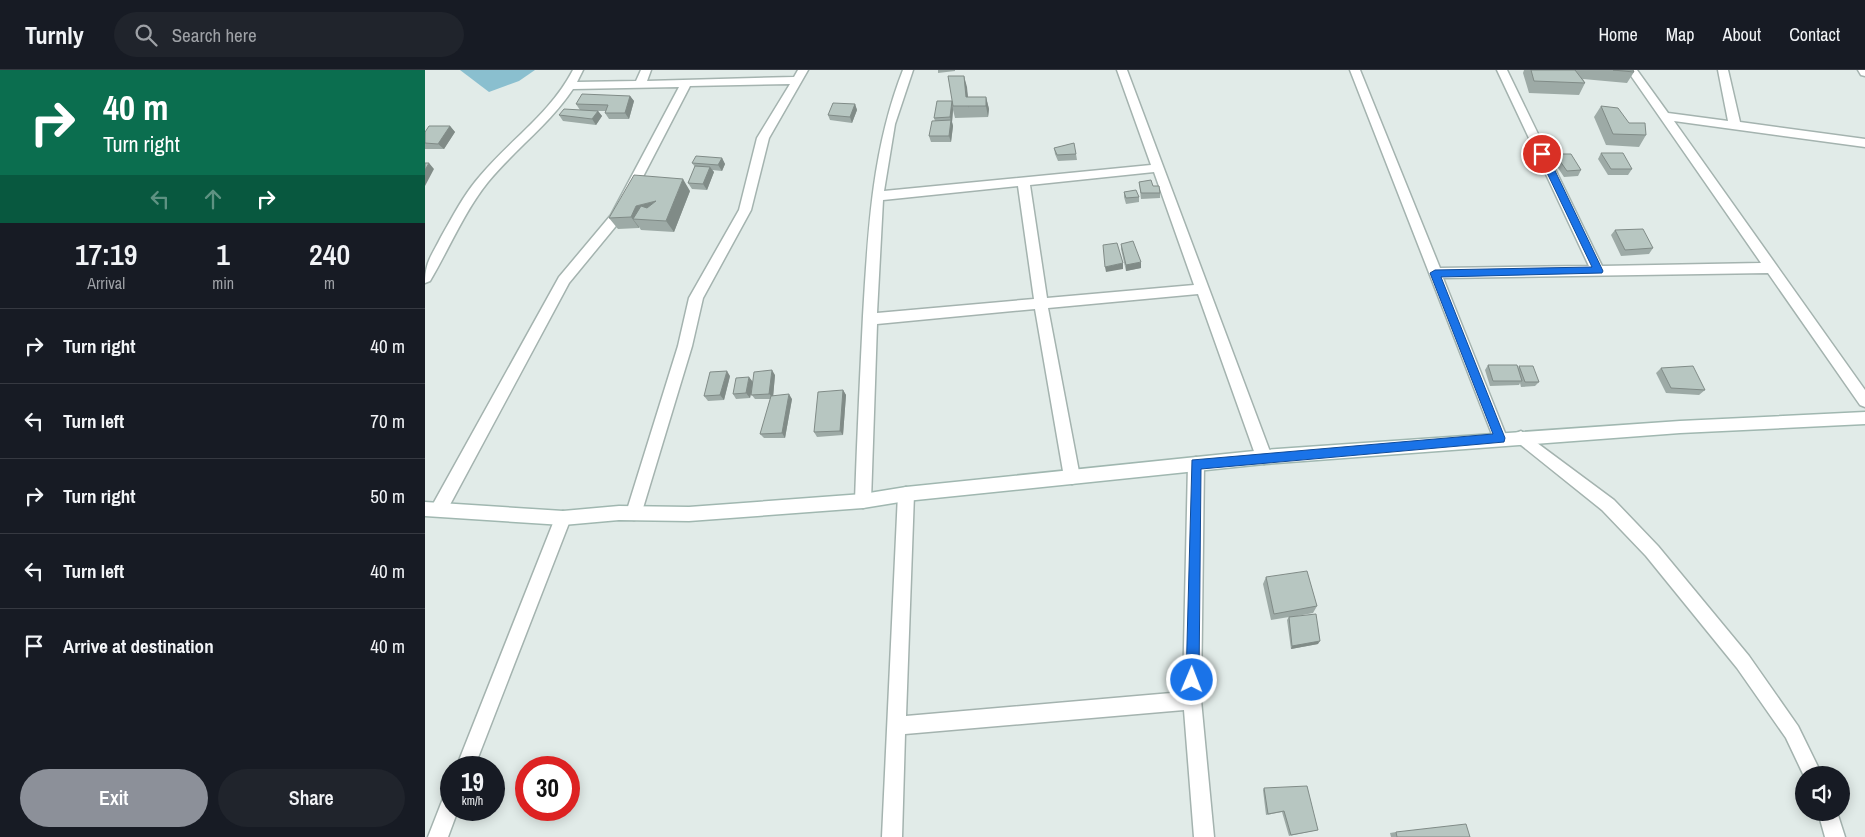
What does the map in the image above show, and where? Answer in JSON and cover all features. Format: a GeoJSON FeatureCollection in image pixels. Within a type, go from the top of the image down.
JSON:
{"type":"FeatureCollection","features":[{"type":"Feature","properties":{"kind":"street"},"geometry":{"type":"LineString","coordinates":[[425,278],[483,180],[556,108],[571,86],[578,70]]}},
{"type":"Feature","properties":{"kind":"street"},"geometry":{"type":"LineString","coordinates":[[640,85],[646,70]]}},
{"type":"Feature","properties":{"kind":"street"},"geometry":{"type":"LineString","coordinates":[[863,500],[870,319],[882,155],[896,97],[908,70]]}},
{"type":"Feature","properties":{"kind":"street"},"geometry":{"type":"LineString","coordinates":[[1122,70],[1264,457]]}},
{"type":"Feature","properties":{"kind":"street"},"geometry":{"type":"LineString","coordinates":[[1355,70],[1500,438]]}},
{"type":"Feature","properties":{"kind":"street"},"geometry":{"type":"LineString","coordinates":[[1502,70],[1598,271]]}},
{"type":"Feature","properties":{"kind":"street"},"geometry":{"type":"LineString","coordinates":[[1632,70],[1865,401]]}},
{"type":"Feature","properties":{"kind":"street"},"geometry":{"type":"LineString","coordinates":[[1723,70],[1735,125]]}},
{"type":"Feature","properties":{"kind":"street"},"geometry":{"type":"LineString","coordinates":[[571,86],[686,84],[800,75]]}},
{"type":"Feature","properties":{"kind":"street"},"geometry":{"type":"LineString","coordinates":[[634,513],[685,346],[696,298],[745,210],[763,138],[800,75]]}},
{"type":"Feature","properties":{"kind":"street"},"geometry":{"type":"LineString","coordinates":[[686,84],[615,218],[564,280],[432,509],[563,518],[634,513],[689,514],[863,500],[1264,457],[1500,438],[1865,418]]}},
{"type":"Feature","properties":{"kind":"street"},"geometry":{"type":"LineString","coordinates":[[1664,116],[1865,143]]}},
{"type":"Feature","properties":{"kind":"street"},"geometry":{"type":"LineString","coordinates":[[878,196],[1158,168]]}},
{"type":"Feature","properties":{"kind":"street"},"geometry":{"type":"LineString","coordinates":[[1023,181],[1041,304],[1072,477]]}},
{"type":"Feature","properties":{"kind":"street"},"geometry":{"type":"LineString","coordinates":[[1435,273],[1771,268]]}},
{"type":"Feature","properties":{"kind":"street"},"geometry":{"type":"LineString","coordinates":[[870,319],[1203,290]]}},
{"type":"Feature","properties":{"kind":"street"},"geometry":{"type":"LineString","coordinates":[[1521,437],[1608,505],[1652,551],[1743,662],[1792,732],[1809,766]]}},
{"type":"Feature","properties":{"kind":"street"},"geometry":{"type":"LineString","coordinates":[[1196,464],[1192,700],[1204,837]]}},
{"type":"Feature","properties":{"kind":"street"},"geometry":{"type":"LineString","coordinates":[[891,837],[906,494]]}},
{"type":"Feature","properties":{"kind":"street"},"geometry":{"type":"LineString","coordinates":[[470,756],[563,518]]}},
{"type":"Feature","properties":{"kind":"street"},"geometry":{"type":"LineString","coordinates":[[896,726],[1192,700]]}},
{"type":"Feature","properties":{"kind":"street"},"geometry":{"type":"LineString","coordinates":[[438,837],[444,821]]}},
{"type":"Feature","properties":{"kind":"street"},"geometry":{"type":"LineString","coordinates":[[1830,821],[1835,837]]}},
{"type":"Feature","properties":{"kind":"water"},"geometry":{"type":"Polygon","coordinates":[[[460,70],[535,70],[519,81],[489,92],[460,70]]]}},
{"type":"Feature","properties":{"kind":"building"},"geometry":{"type":"Polygon","coordinates":[[[1531,70],[1575,70],[1585,83],[1534,81],[1531,70]]]}},
{"type":"Feature","properties":{"kind":"building"},"geometry":{"type":"Polygon","coordinates":[[[1613,70],[1633,70],[1634,72],[1613,70]]]}},
{"type":"Feature","properties":{"kind":"building"},"geometry":{"type":"Polygon","coordinates":[[[948,76],[964,76],[966,97],[986,97],[986,106],[953,106],[948,76]]]}},
{"type":"Feature","properties":{"kind":"building"},"geometry":{"type":"Polygon","coordinates":[[[582,94],[630,96],[625,113],[605,113],[608,105],[576,104],[582,94]]]}},
{"type":"Feature","properties":{"kind":"building"},"geometry":{"type":"Polygon","coordinates":[[[937,101],[952,101],[950,117],[934,118],[937,101]]]}},
{"type":"Feature","properties":{"kind":"building"},"geometry":{"type":"Polygon","coordinates":[[[833,103],[855,104],[850,117],[828,115],[833,103]]]}},
{"type":"Feature","properties":{"kind":"building"},"geometry":{"type":"Polygon","coordinates":[[[1601,106],[1618,108],[1629,123],[1645,123],[1646,135],[1613,134],[1601,106]]]}},
{"type":"Feature","properties":{"kind":"building"},"geometry":{"type":"Polygon","coordinates":[[[564,109],[598,111],[592,119],[559,115],[564,109]]]}},
{"type":"Feature","properties":{"kind":"building"},"geometry":{"type":"Polygon","coordinates":[[[951,120],[949,136],[929,136],[932,121],[951,120]]]}},
{"type":"Feature","properties":{"kind":"building"},"geometry":{"type":"Polygon","coordinates":[[[429,126],[450,126],[438,144],[425,143],[425,132],[429,126]]]}},
{"type":"Feature","properties":{"kind":"building"},"geometry":{"type":"Polygon","coordinates":[[[1074,143],[1076,154],[1057,155],[1054,148],[1074,143]]]}},
{"type":"Feature","properties":{"kind":"building"},"geometry":{"type":"Polygon","coordinates":[[[1601,153],[1623,153],[1632,169],[1611,169],[1601,153]]]}},
{"type":"Feature","properties":{"kind":"building"},"geometry":{"type":"Polygon","coordinates":[[[1555,154],[1571,154],[1581,170],[1567,171],[1555,154]]]}},
{"type":"Feature","properties":{"kind":"building"},"geometry":{"type":"Polygon","coordinates":[[[696,156],[722,158],[718,165],[692,163],[696,156]]]}},
{"type":"Feature","properties":{"kind":"building"},"geometry":{"type":"Polygon","coordinates":[[[695,166],[710,167],[703,184],[688,183],[695,166]]]}},
{"type":"Feature","properties":{"kind":"building"},"geometry":{"type":"Polygon","coordinates":[[[634,175],[683,179],[666,221],[633,219],[641,206],[647,208],[656,201],[636,206],[631,217],[609,218],[634,175]]]}},
{"type":"Feature","properties":{"kind":"building"},"geometry":{"type":"Polygon","coordinates":[[[1151,180],[1153,186],[1159,186],[1160,193],[1141,193],[1139,182],[1151,180]]]}},
{"type":"Feature","properties":{"kind":"building"},"geometry":{"type":"Polygon","coordinates":[[[1136,190],[1139,197],[1126,198],[1124,192],[1136,190]]]}},
{"type":"Feature","properties":{"kind":"building"},"geometry":{"type":"Polygon","coordinates":[[[1643,229],[1653,248],[1625,250],[1615,230],[1643,229]]]}},
{"type":"Feature","properties":{"kind":"building"},"geometry":{"type":"Polygon","coordinates":[[[1133,241],[1141,262],[1126,265],[1121,244],[1133,241]]]}},
{"type":"Feature","properties":{"kind":"building"},"geometry":{"type":"Polygon","coordinates":[[[1117,243],[1123,263],[1105,267],[1103,245],[1117,243]]]}},
{"type":"Feature","properties":{"kind":"building"},"geometry":{"type":"Polygon","coordinates":[[[1488,365],[1517,365],[1522,381],[1493,381],[1488,365]]]}},
{"type":"Feature","properties":{"kind":"building"},"geometry":{"type":"Polygon","coordinates":[[[1519,366],[1533,366],[1539,382],[1525,382],[1519,366]]]}},
{"type":"Feature","properties":{"kind":"building"},"geometry":{"type":"Polygon","coordinates":[[[1693,366],[1705,390],[1671,388],[1661,368],[1693,366]]]}},
{"type":"Feature","properties":{"kind":"building"},"geometry":{"type":"Polygon","coordinates":[[[772,370],[769,394],[751,395],[754,372],[772,370]]]}},
{"type":"Feature","properties":{"kind":"building"},"geometry":{"type":"Polygon","coordinates":[[[727,371],[720,395],[704,396],[710,372],[727,371]]]}},
{"type":"Feature","properties":{"kind":"building"},"geometry":{"type":"Polygon","coordinates":[[[749,377],[746,393],[733,394],[736,378],[749,377]]]}},
{"type":"Feature","properties":{"kind":"building"},"geometry":{"type":"Polygon","coordinates":[[[843,390],[840,431],[814,432],[818,392],[843,390]]]}},
{"type":"Feature","properties":{"kind":"building"},"geometry":{"type":"Polygon","coordinates":[[[789,394],[782,433],[760,434],[771,396],[789,394]]]}},
{"type":"Feature","properties":{"kind":"building"},"geometry":{"type":"Polygon","coordinates":[[[1307,571],[1317,606],[1274,614],[1266,577],[1307,571]]]}},
{"type":"Feature","properties":{"kind":"building"},"geometry":{"type":"Polygon","coordinates":[[[1316,614],[1320,641],[1292,646],[1289,617],[1316,614]]]}},
{"type":"Feature","properties":{"kind":"building"},"geometry":{"type":"Polygon","coordinates":[[[1307,786],[1318,830],[1291,835],[1284,811],[1268,814],[1264,788],[1307,786]]]}},
{"type":"Feature","properties":{"kind":"building"},"geometry":{"type":"Polygon","coordinates":[[[1466,824],[1470,837],[1397,837],[1396,832],[1466,824]]]}},
{"type":"Feature","properties":{"kind":"route"},"geometry":{"type":"LineString","coordinates":[[1192,680],[1196,464],[1500,438],[1435,273],[1598,271],[1542,154]]}}]}
